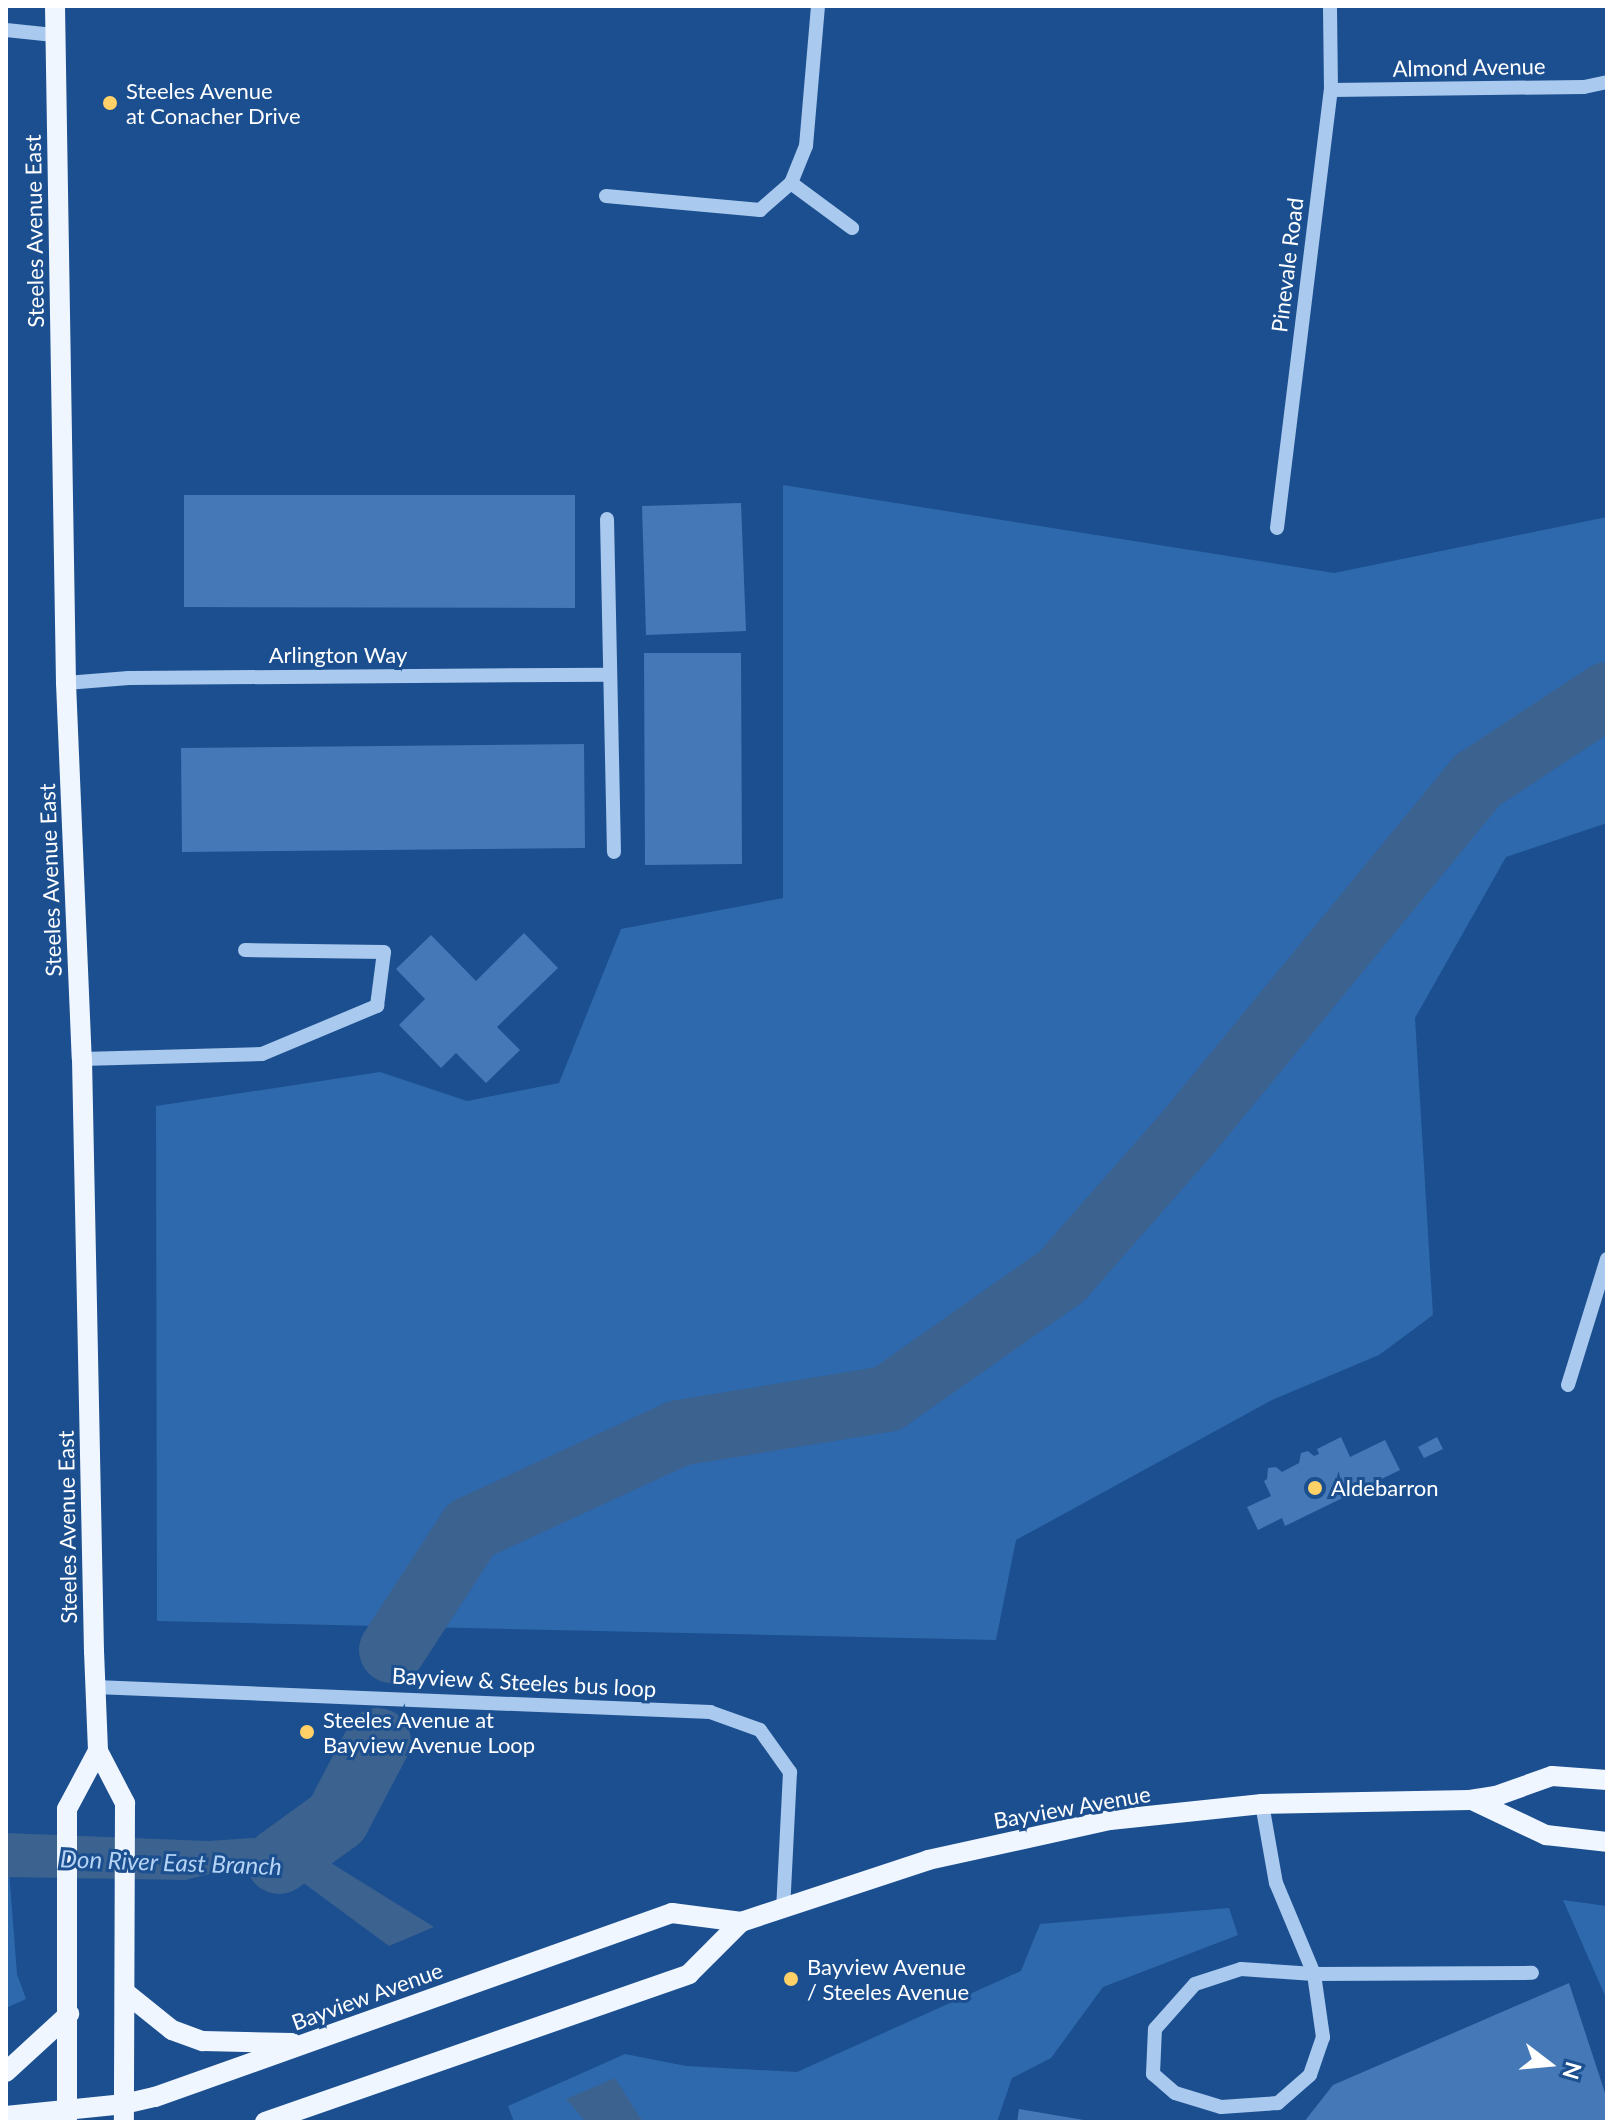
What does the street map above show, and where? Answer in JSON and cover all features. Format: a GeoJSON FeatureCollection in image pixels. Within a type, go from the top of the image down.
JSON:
{"type":"FeatureCollection","features":[{"type":"Feature","properties":{"kind":"main road","name":"Steeles Avenue East"},"geometry":{"type":"LineString","coordinates":[[55,6],[66,683],[82,1059],[95,1687],[98,1751],[125,1803],[124,2113]]}},
{"type":"Feature","properties":{"kind":"main road"},"geometry":{"type":"LineString","coordinates":[[68,2115],[67,1809],[98,1751]]}},
{"type":"Feature","properties":{"kind":"main road","name":"Bayview Avenue"},"geometry":{"type":"LineString","coordinates":[[6,2116],[124,2113],[672,1913],[741,1922],[928,1860],[1094,1823],[1262,1804],[1470,1800],[1496,1796],[1552,1776],[1607,1780]]}},
{"type":"Feature","properties":{"kind":"main road","name":"Bayview Avenue"},"geometry":{"type":"LineString","coordinates":[[1470,1800],[1546,1835],[1607,1842]]}},
{"type":"Feature","properties":{"kind":"main road","name":"Bayview Avenue"},"geometry":{"type":"LineString","coordinates":[[265,2122],[689,1974],[741,1922]]}},
{"type":"Feature","properties":{"kind":"main road"},"geometry":{"type":"LineString","coordinates":[[126,1985],[172,2030],[203,2041],[308,2044]]}},
{"type":"Feature","properties":{"kind":"main road"},"geometry":{"type":"LineString","coordinates":[[6,2072],[69,2014]]}},
{"type":"Feature","properties":{"kind":"street"},"geometry":{"type":"LineString","coordinates":[[606,196],[760,210],[791,183],[806,146],[818,6]]}},
{"type":"Feature","properties":{"kind":"street","name":"Pinevale Road"},"geometry":{"type":"LineString","coordinates":[[1277,528],[1331,90],[1330,6]]}},
{"type":"Feature","properties":{"kind":"street"},"geometry":{"type":"LineString","coordinates":[[6,30],[54,35]]}},
{"type":"Feature","properties":{"kind":"street","name":"Almond Avenue"},"geometry":{"type":"LineString","coordinates":[[1331,90],[1584,87],[1607,82]]}},
{"type":"Feature","properties":{"kind":"street"},"geometry":{"type":"LineString","coordinates":[[791,183],[852,228]]}},
{"type":"Feature","properties":{"kind":"street"},"geometry":{"type":"LineString","coordinates":[[607,519],[614,852]]}},
{"type":"Feature","properties":{"kind":"street","name":"Arlington Way"},"geometry":{"type":"LineString","coordinates":[[66,683],[129,678],[610,675]]}},
{"type":"Feature","properties":{"kind":"street"},"geometry":{"type":"LineString","coordinates":[[82,1059],[262,1054],[377,1006],[384,952],[245,950]]}},
{"type":"Feature","properties":{"kind":"street"},"geometry":{"type":"LineString","coordinates":[[1568,1385],[1607,1259]]}},
{"type":"Feature","properties":{"kind":"street","name":"Bayview & Steeles bus loop"},"geometry":{"type":"LineString","coordinates":[[95,1687],[710,1712],[760,1730],[790,1772],[783,1908]]}},
{"type":"Feature","properties":{"kind":"street"},"geometry":{"type":"LineString","coordinates":[[1262,1804],[1276,1883],[1314,1974],[1323,2037],[1310,2075],[1278,2103],[1221,2107],[1175,2093],[1153,2074],[1155,2029],[1195,1984],[1241,1969],[1314,1974],[1532,1973]]}},
{"type":"Feature","properties":{"kind":"shaded area"},"geometry":{"type":"Polygon","coordinates":[[[783,485],[1334,573],[1607,517],[1607,823],[1506,857],[1415,1018],[1433,1315],[1379,1355],[1272,1400],[1016,1540],[996,1640],[157,1621],[156,1106],[380,1072],[467,1101],[559,1083],[621,929],[783,898],[783,485]]]}},
{"type":"Feature","properties":{"kind":"shaded area"},"geometry":{"type":"Polygon","coordinates":[[[6,1831],[17,1974],[26,1999],[6,2008],[6,1831]]]}},
{"type":"Feature","properties":{"kind":"shaded area"},"geometry":{"type":"Polygon","coordinates":[[[1563,1900],[1607,1906],[1607,2000],[1563,1900]]]}},
{"type":"Feature","properties":{"kind":"shaded area"},"geometry":{"type":"Polygon","coordinates":[[[1229,1908],[1238,1935],[1103,1987],[1051,2058],[1012,2078],[997,2122],[514,2122],[508,2106],[625,2054],[686,2066],[797,2072],[1021,1971],[1040,1924],[1229,1908]]]}},
{"type":"Feature","properties":{"kind":"water","name":"Don River East Branch"},"geometry":{"type":"Polygon","coordinates":[[[6,1833],[208,1841],[252,1838],[301,1845],[316,1849],[323,1858],[434,1927],[389,1946],[298,1879],[247,1872],[218,1872],[185,1880],[6,1877],[6,1833]]]}},
{"type":"Feature","properties":{"kind":"water"},"geometry":{"type":"Polygon","coordinates":[[[615,2078],[643,2122],[586,2122],[566,2099],[615,2078]]]}},
{"type":"Feature","properties":{"kind":"building"},"geometry":{"type":"Polygon","coordinates":[[[184,495],[575,495],[575,608],[184,607],[184,495]]]}},
{"type":"Feature","properties":{"kind":"building"},"geometry":{"type":"Polygon","coordinates":[[[741,503],[746,631],[646,635],[642,506],[741,503]]]}},
{"type":"Feature","properties":{"kind":"building"},"geometry":{"type":"Polygon","coordinates":[[[644,653],[741,653],[742,864],[645,865],[644,653]]]}},
{"type":"Feature","properties":{"kind":"building"},"geometry":{"type":"Polygon","coordinates":[[[584,744],[585,848],[182,852],[181,748],[584,744]]]}},
{"type":"Feature","properties":{"kind":"building"},"geometry":{"type":"Polygon","coordinates":[[[524,933],[558,968],[497,1027],[520,1050],[486,1083],[456,1053],[441,1068],[399,1025],[425,999],[396,969],[431,935],[476,981],[524,933]]]}},
{"type":"Feature","properties":{"kind":"building","name":"Aldebarron"},"geometry":{"type":"Polygon","coordinates":[[[1341,1437],[1350,1457],[1385,1440],[1400,1470],[1285,1526],[1282,1518],[1258,1530],[1247,1507],[1271,1496],[1264,1481],[1268,1468],[1276,1467],[1282,1472],[1299,1463],[1301,1453],[1319,1454],[1317,1449],[1341,1437]]]}},
{"type":"Feature","properties":{"kind":"building"},"geometry":{"type":"Polygon","coordinates":[[[1437,1437],[1443,1449],[1424,1458],[1418,1447],[1437,1437]]]}},
{"type":"Feature","properties":{"kind":"building"},"geometry":{"type":"Polygon","coordinates":[[[1569,1983],[1607,2099],[1607,2122],[1304,2122],[1333,2085],[1569,1983]]]}},
{"type":"Feature","properties":{"kind":"building"},"geometry":{"type":"Polygon","coordinates":[[[1019,2109],[1084,2120],[1084,2122],[1017,2122],[1019,2109]]]}},
{"type":"Feature","properties":{"kind":"waterway"},"geometry":{"type":"LineString","coordinates":[[392,1650],[471,1529],[679,1433],[887,1399],[1062,1276],[1186,1135],[1478,780],[1607,695]]}},
{"type":"Feature","properties":{"kind":"waterway","name":"Don River East Branch"},"geometry":{"type":"LineString","coordinates":[[279,1861],[337,1819],[378,1741]]}},
{"type":"Feature","properties":{"kind":"place","name":"Steeles Avenue at Conacher Drive"},"geometry":{"type":"Point","coordinates":[110,103]}},
{"type":"Feature","properties":{"kind":"place","name":"Aldebarron"},"geometry":{"type":"Point","coordinates":[1315,1488]}},
{"type":"Feature","properties":{"kind":"place","name":"Steeles Avenue at Bayview Avenue Loop"},"geometry":{"type":"Point","coordinates":[307,1732]}},
{"type":"Feature","properties":{"kind":"place","name":"Bayview Avenue / Steeles Avenue"},"geometry":{"type":"Point","coordinates":[791,1979]}}]}
